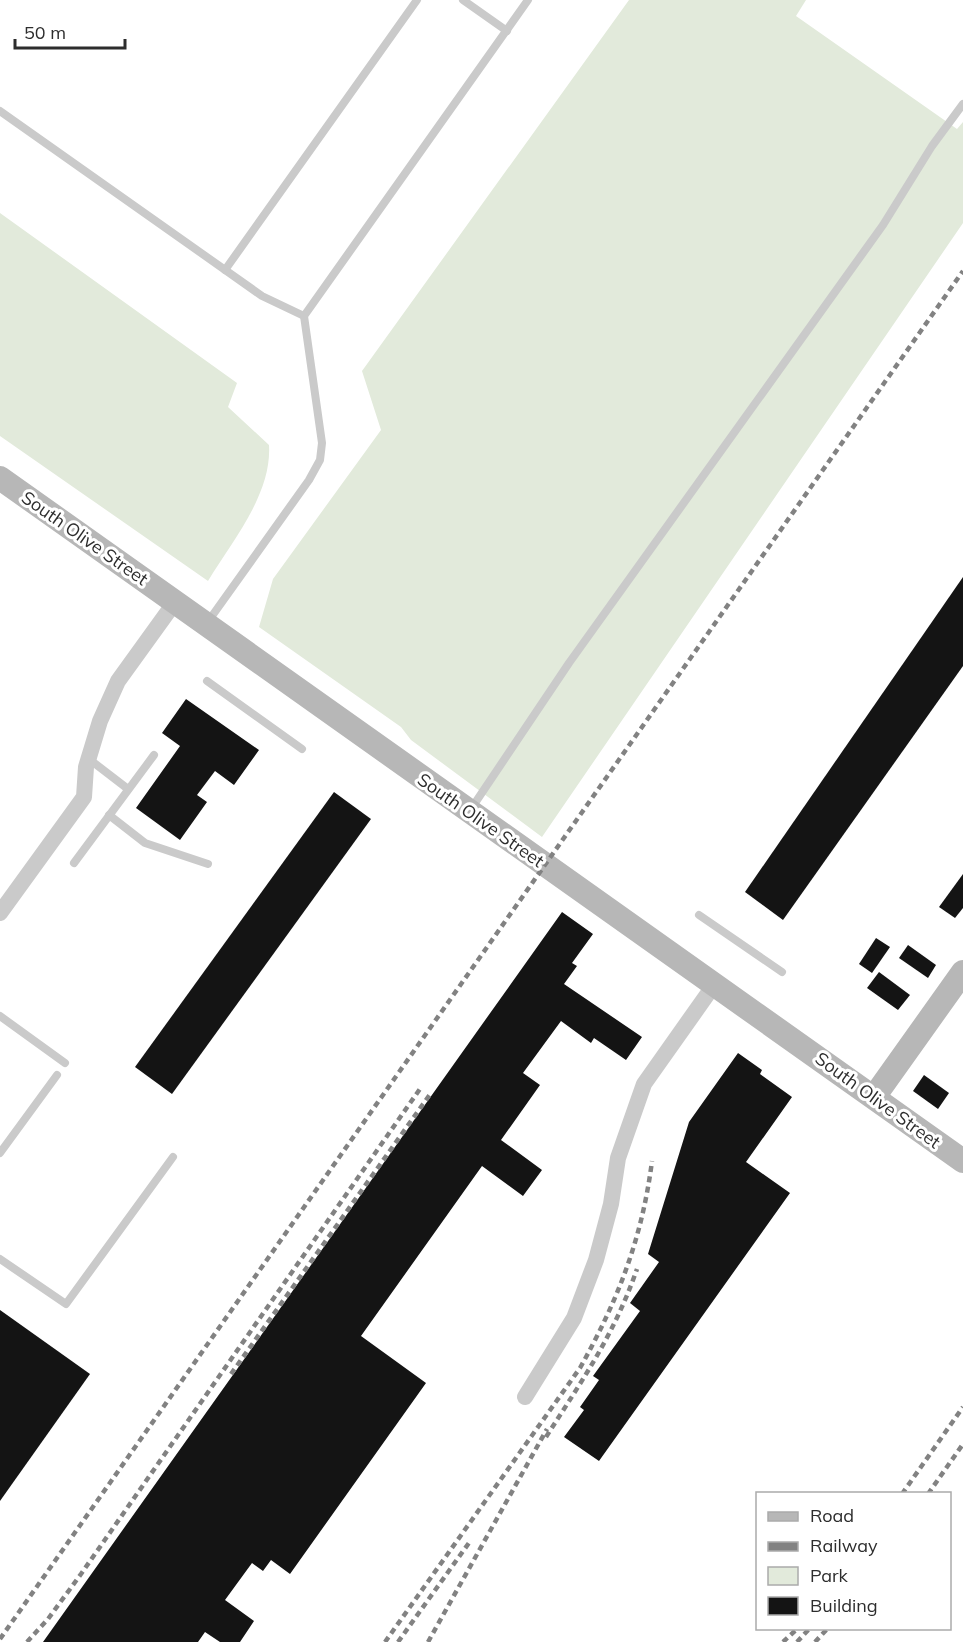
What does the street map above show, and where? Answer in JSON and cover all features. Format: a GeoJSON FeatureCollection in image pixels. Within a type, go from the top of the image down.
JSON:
{"type":"FeatureCollection","features":[{"type":"Feature","properties":{"kind":"street","name":"South Olive Street"},"geometry":{"type":"LineString","coordinates":[[0,478],[963,1161]]}},
{"type":"Feature","properties":{"kind":"street"},"geometry":{"type":"LineString","coordinates":[[0,914],[84,797],[89,759],[100,721],[118,681],[176,602]]}},
{"type":"Feature","properties":{"kind":"street"},"geometry":{"type":"LineString","coordinates":[[874,1097],[963,972]]}},
{"type":"Feature","properties":{"kind":"street"},"geometry":{"type":"LineString","coordinates":[[525,1396],[574,1318],[602,1240],[618,1158],[644,1084],[714,985]]}},
{"type":"Feature","properties":{"kind":"lane"},"geometry":{"type":"LineString","coordinates":[[225,270],[417,0]]}},
{"type":"Feature","properties":{"kind":"lane"},"geometry":{"type":"LineString","coordinates":[[463,0],[507,31]]}},
{"type":"Feature","properties":{"kind":"lane"},"geometry":{"type":"LineString","coordinates":[[207,624],[309,480],[320,459],[322,443],[304,315],[528,0]]}},
{"type":"Feature","properties":{"kind":"lane"},"geometry":{"type":"LineString","coordinates":[[469,811],[569,663],[883,225],[932,146],[963,104]]}},
{"type":"Feature","properties":{"kind":"lane"},"geometry":{"type":"LineString","coordinates":[[0,111],[262,296],[304,315]]}},
{"type":"Feature","properties":{"kind":"lane"},"geometry":{"type":"LineString","coordinates":[[207,681],[302,749]]}},
{"type":"Feature","properties":{"kind":"lane"},"geometry":{"type":"LineString","coordinates":[[74,862],[154,755]]}},
{"type":"Feature","properties":{"kind":"lane"},"geometry":{"type":"LineString","coordinates":[[89,759],[128,789]]}},
{"type":"Feature","properties":{"kind":"lane"},"geometry":{"type":"LineString","coordinates":[[109,815],[146,843],[208,864]]}},
{"type":"Feature","properties":{"kind":"lane"},"geometry":{"type":"LineString","coordinates":[[699,915],[782,972]]}},
{"type":"Feature","properties":{"kind":"lane"},"geometry":{"type":"LineString","coordinates":[[0,1016],[65,1063]]}},
{"type":"Feature","properties":{"kind":"lane"},"geometry":{"type":"LineString","coordinates":[[0,1153],[57,1075]]}},
{"type":"Feature","properties":{"kind":"lane"},"geometry":{"type":"LineString","coordinates":[[0,1259],[66,1304],[172,1157]]}},
{"type":"Feature","properties":{"kind":"green space"},"geometry":{"type":"Polygon","coordinates":[[[629,0],[806,0],[796,16],[957,129],[963,122],[963,223],[542,837],[411,740],[401,727],[259,627],[273,579],[381,430],[362,371],[629,0]]]}},
{"type":"Feature","properties":{"kind":"green space"},"geometry":{"type":"Polygon","coordinates":[[[0,213],[237,383],[228,407],[269,445],[268,463],[258,499],[208,581],[0,436],[0,213]]]}},
{"type":"Feature","properties":{"kind":"building"},"geometry":{"type":"Polygon","coordinates":[[[963,577],[963,666],[783,920],[745,892],[963,577]]]}},
{"type":"Feature","properties":{"kind":"building"},"geometry":{"type":"Polygon","coordinates":[[[186,699],[259,750],[234,785],[215,771],[197,795],[207,802],[180,840],[136,808],[180,746],[162,733],[186,699]]]}},
{"type":"Feature","properties":{"kind":"building"},"geometry":{"type":"Polygon","coordinates":[[[334,792],[371,819],[172,1094],[135,1067],[334,792]]]}},
{"type":"Feature","properties":{"kind":"building"},"geometry":{"type":"Polygon","coordinates":[[[963,874],[963,908],[955,918],[939,907],[963,874]]]}},
{"type":"Feature","properties":{"kind":"building"},"geometry":{"type":"Polygon","coordinates":[[[562,912],[593,934],[572,963],[577,966],[564,984],[642,1037],[626,1060],[594,1038],[591,1043],[561,1021],[523,1073],[540,1085],[501,1140],[542,1170],[523,1196],[482,1166],[361,1336],[426,1383],[290,1574],[271,1560],[263,1571],[252,1563],[225,1600],[254,1621],[240,1642],[220,1642],[205,1632],[198,1642],[43,1642],[562,912]]]}},
{"type":"Feature","properties":{"kind":"building"},"geometry":{"type":"Polygon","coordinates":[[[876,938],[890,947],[872,973],[859,964],[876,938]]]}},
{"type":"Feature","properties":{"kind":"building"},"geometry":{"type":"Polygon","coordinates":[[[908,945],[936,965],[928,978],[899,958],[908,945]]]}},
{"type":"Feature","properties":{"kind":"building"},"geometry":{"type":"Polygon","coordinates":[[[879,972],[910,995],[898,1010],[867,988],[879,972]]]}},
{"type":"Feature","properties":{"kind":"building"},"geometry":{"type":"Polygon","coordinates":[[[738,1053],[762,1070],[760,1074],[792,1097],[746,1162],[790,1193],[599,1461],[564,1437],[584,1410],[580,1407],[599,1380],[593,1376],[640,1311],[630,1303],[659,1262],[648,1254],[689,1122],[738,1053]]]}},
{"type":"Feature","properties":{"kind":"building"},"geometry":{"type":"Polygon","coordinates":[[[924,1075],[949,1093],[938,1109],[913,1091],[924,1075]]]}},
{"type":"Feature","properties":{"kind":"building"},"geometry":{"type":"Polygon","coordinates":[[[0,1310],[90,1374],[0,1501],[0,1310]]]}},
{"type":"Feature","properties":{"kind":"railway"},"geometry":{"type":"LineString","coordinates":[[0,1639],[963,271]]}},
{"type":"Feature","properties":{"kind":"railway"},"geometry":{"type":"LineString","coordinates":[[27,1642],[48,1619],[81,1574],[422,1086]]}},
{"type":"Feature","properties":{"kind":"railway"},"geometry":{"type":"LineString","coordinates":[[231,1374],[431,1093]]}},
{"type":"Feature","properties":{"kind":"railway"},"geometry":{"type":"LineString","coordinates":[[385,1642],[580,1368],[594,1343],[617,1293],[635,1243],[648,1190],[652,1161]]}},
{"type":"Feature","properties":{"kind":"railway"},"geometry":{"type":"LineString","coordinates":[[546,1437],[608,1336],[637,1269]]}},
{"type":"Feature","properties":{"kind":"railway"},"geometry":{"type":"LineString","coordinates":[[903,1492],[963,1407]]}},
{"type":"Feature","properties":{"kind":"railway"},"geometry":{"type":"LineString","coordinates":[[428,1642],[547,1429]]}},
{"type":"Feature","properties":{"kind":"railway"},"geometry":{"type":"LineString","coordinates":[[929,1492],[963,1444]]}},
{"type":"Feature","properties":{"kind":"railway"},"geometry":{"type":"LineString","coordinates":[[398,1642],[471,1540]]}},
{"type":"Feature","properties":{"kind":"railway"},"geometry":{"type":"LineString","coordinates":[[783,1642],[796,1630]]}},
{"type":"Feature","properties":{"kind":"railway"},"geometry":{"type":"LineString","coordinates":[[797,1642],[808,1630]]}},
{"type":"Feature","properties":{"kind":"railway"},"geometry":{"type":"LineString","coordinates":[[815,1642],[826,1630]]}}]}
